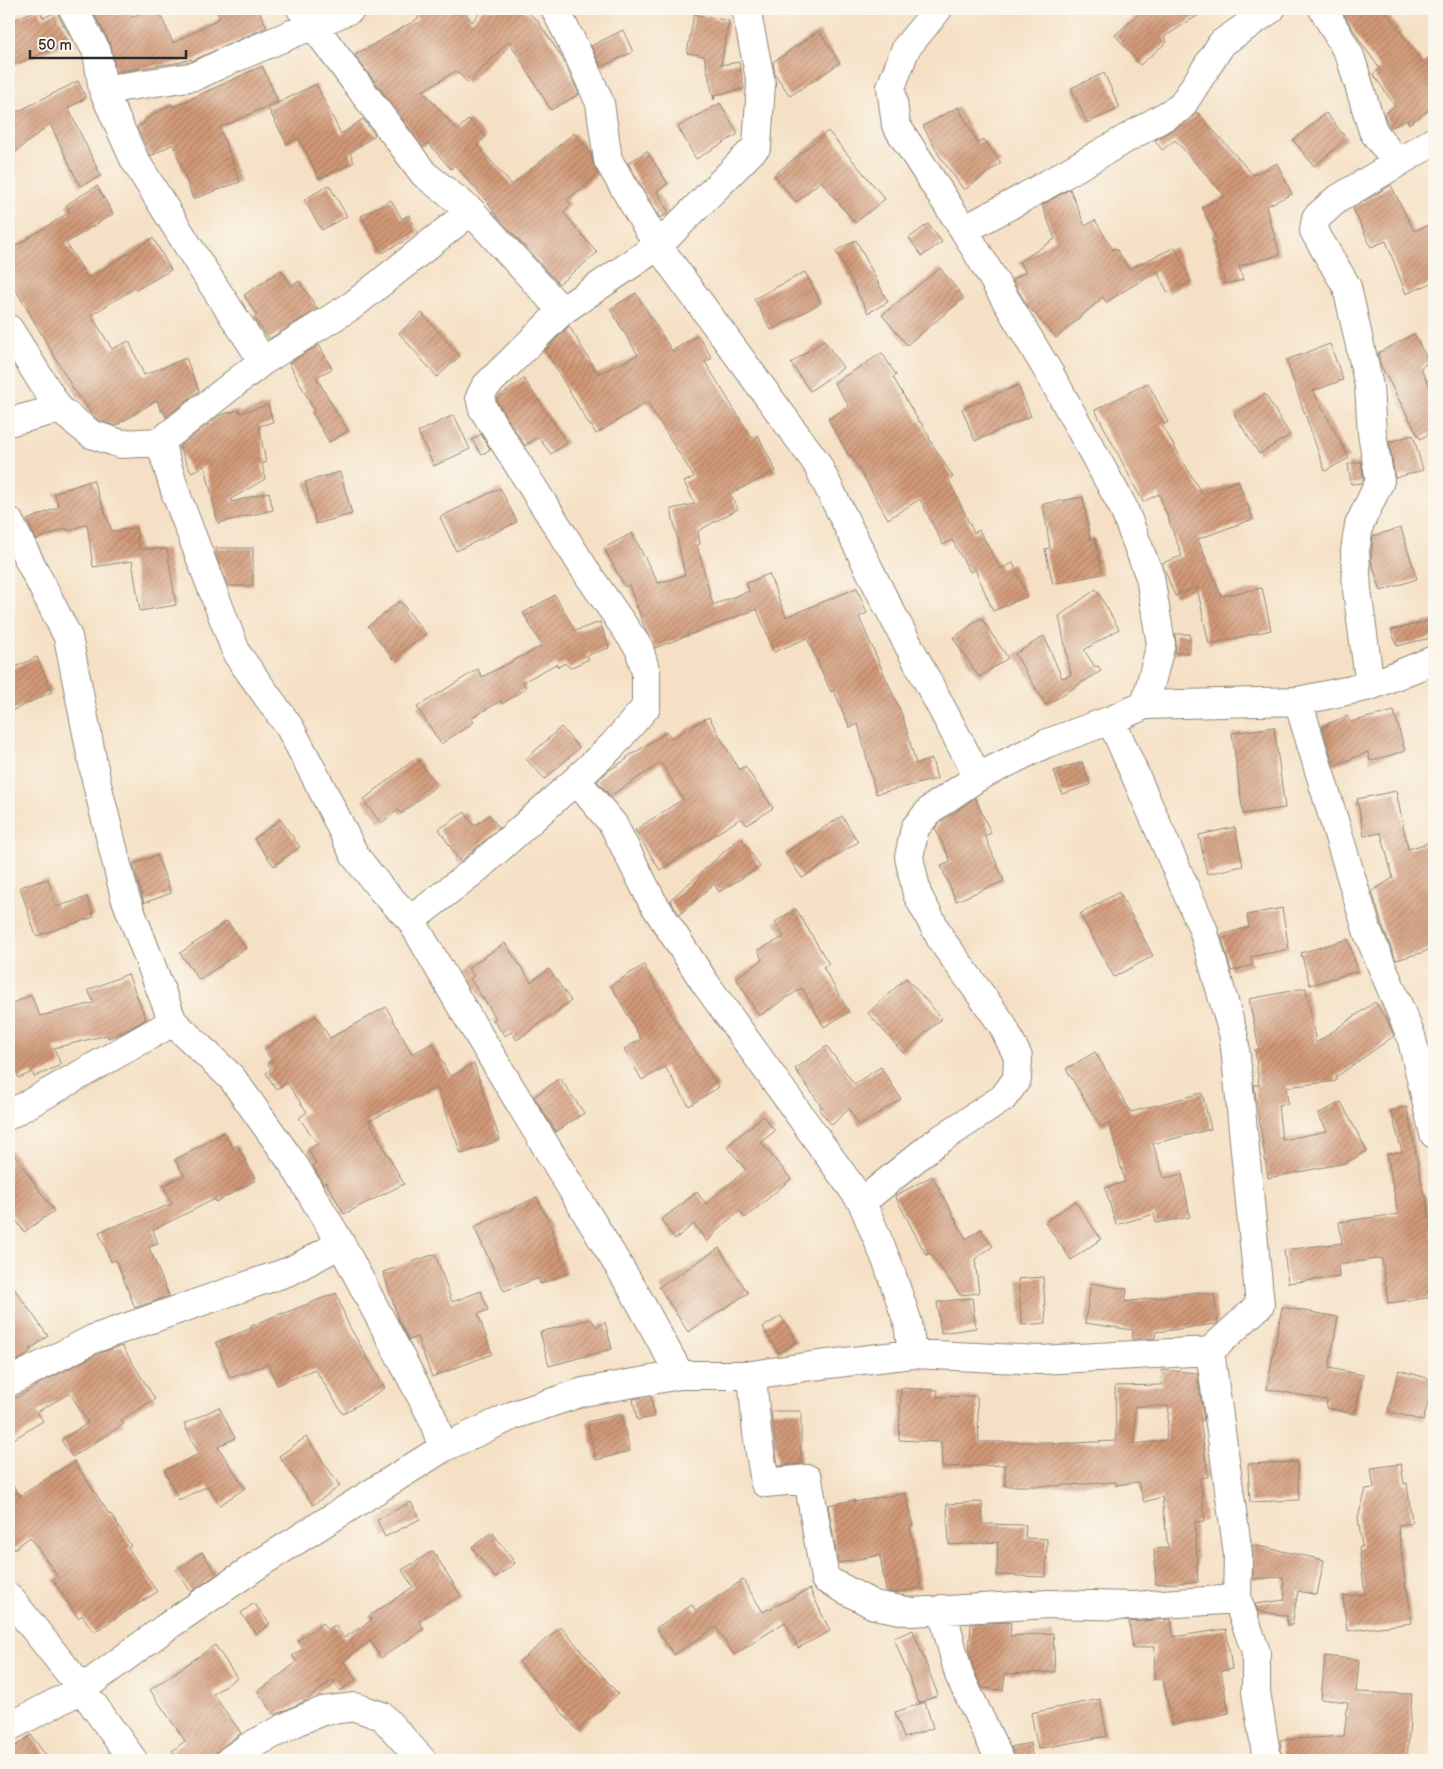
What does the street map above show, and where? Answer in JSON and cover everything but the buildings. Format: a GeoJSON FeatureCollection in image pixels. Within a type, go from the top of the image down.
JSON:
{"type":"FeatureCollection","features":[{"type":"Feature","properties":{"kind":"street"},"geometry":{"type":"LineString","coordinates":[[73,9],[98,52],[103,90],[134,159],[200,265],[263,360]]}},
{"type":"Feature","properties":{"kind":"street"},"geometry":{"type":"LineString","coordinates":[[103,90],[196,76],[307,17],[351,9]]}},
{"type":"Feature","properties":{"kind":"street"},"geometry":{"type":"LineString","coordinates":[[555,9],[600,103],[608,160],[658,246],[816,462],[883,597],[978,777]]}},
{"type":"Feature","properties":{"kind":"street"},"geometry":{"type":"LineString","coordinates":[[411,920],[475,870],[576,780],[613,746],[646,707],[646,673],[639,648],[589,576],[483,409],[480,397],[485,387],[562,311],[658,246],[757,146],[761,83],[746,9]]}},
{"type":"Feature","properties":{"kind":"street"},"geometry":{"type":"LineString","coordinates":[[938,9],[906,48],[891,87],[896,126],[964,230],[1051,376],[1124,507],[1150,577],[1161,644],[1145,705]]}},
{"type":"Feature","properties":{"kind":"street"},"geometry":{"type":"LineString","coordinates":[[964,230],[1025,197],[1181,106],[1222,43],[1272,9]]}},
{"type":"Feature","properties":{"kind":"street"},"geometry":{"type":"LineString","coordinates":[[1323,9],[1350,56],[1374,131],[1397,163]]}},
{"type":"Feature","properties":{"kind":"street"},"geometry":{"type":"LineString","coordinates":[[307,17],[424,174],[471,211],[562,311]]}},
{"type":"Feature","properties":{"kind":"street"},"geometry":{"type":"LineString","coordinates":[[1370,686],[1357,590],[1355,551],[1359,525],[1380,481],[1372,433],[1369,386],[1347,287],[1314,231],[1316,218],[1336,200],[1434,141]]}},
{"type":"Feature","properties":{"kind":"street"},"geometry":{"type":"LineString","coordinates":[[9,329],[59,409],[91,434],[121,444],[160,442],[263,360],[353,305],[471,211]]}},
{"type":"Feature","properties":{"kind":"street"},"geometry":{"type":"LineString","coordinates":[[9,422],[59,409]]}},
{"type":"Feature","properties":{"kind":"street"},"geometry":{"type":"LineString","coordinates":[[160,442],[176,494],[237,654],[290,728],[354,856],[381,889],[411,920],[635,1293],[680,1375]]}},
{"type":"Feature","properties":{"kind":"street"},"geometry":{"type":"LineString","coordinates":[[9,521],[68,637],[97,784],[125,897],[173,1022],[232,1078],[294,1165],[341,1244],[432,1417],[443,1448]]}},
{"type":"Feature","properties":{"kind":"street"},"geometry":{"type":"LineString","coordinates":[[862,1202],[932,1145],[1003,1098],[1016,1079],[1018,1057],[1002,1024],[942,941],[917,894],[909,857],[916,828],[931,810],[978,777],[1045,744],[1112,720],[1145,705],[1298,701],[1370,686],[1434,660]]}},
{"type":"Feature","properties":{"kind":"street"},"geometry":{"type":"LineString","coordinates":[[1298,701],[1368,933],[1410,1036],[1434,1134]]}},
{"type":"Feature","properties":{"kind":"street"},"geometry":{"type":"LineString","coordinates":[[9,1727],[82,1689],[165,1628],[262,1562],[443,1448],[514,1415],[584,1392],[680,1375],[752,1376],[812,1366],[912,1354],[1040,1360],[1210,1351],[1260,1305],[1234,1037],[1203,928],[1112,720]]}},
{"type":"Feature","properties":{"kind":"street"},"geometry":{"type":"LineString","coordinates":[[576,780],[613,824],[652,901],[705,983],[862,1202],[888,1264],[908,1323],[912,1354]]}},
{"type":"Feature","properties":{"kind":"street"},"geometry":{"type":"LineString","coordinates":[[9,1115],[173,1022]]}},
{"type":"Feature","properties":{"kind":"street"},"geometry":{"type":"LineString","coordinates":[[9,1382],[93,1339],[290,1271],[341,1244]]}},
{"type":"Feature","properties":{"kind":"street"},"geometry":{"type":"LineString","coordinates":[[1210,1351],[1238,1554],[1237,1599],[1256,1652],[1256,1692],[1267,1760]]}},
{"type":"Feature","properties":{"kind":"street"},"geometry":{"type":"LineString","coordinates":[[752,1376],[757,1433],[765,1483],[808,1479],[825,1579],[874,1605],[912,1612],[1049,1604],[1133,1606],[1237,1599]]}},
{"type":"Feature","properties":{"kind":"street"},"geometry":{"type":"LineString","coordinates":[[9,1597],[82,1689],[133,1760]]}},
{"type":"Feature","properties":{"kind":"street"},"geometry":{"type":"LineString","coordinates":[[942,1609],[959,1675],[1000,1760]]}},
{"type":"Feature","properties":{"kind":"street"},"geometry":{"type":"LineString","coordinates":[[230,1760],[250,1746],[300,1720],[323,1711],[355,1707],[382,1716],[422,1760]]}}]}
